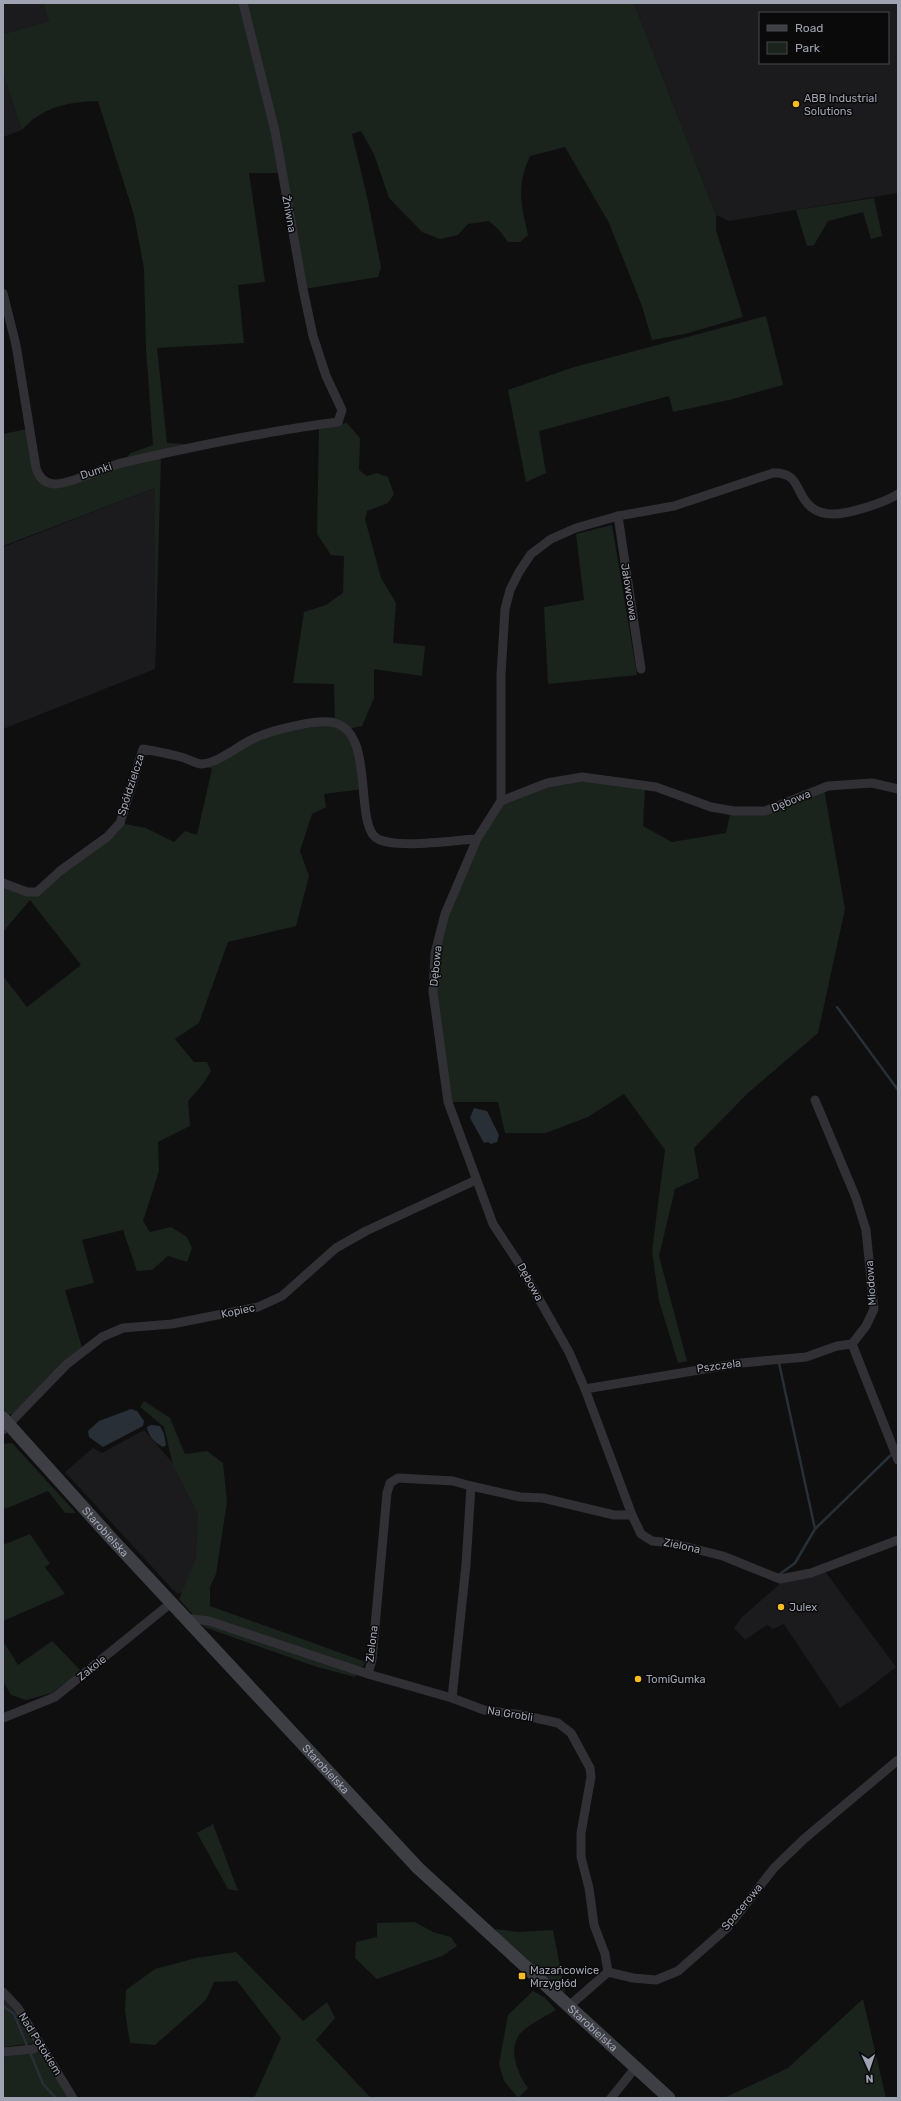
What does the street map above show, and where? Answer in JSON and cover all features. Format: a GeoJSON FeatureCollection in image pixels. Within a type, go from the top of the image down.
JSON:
{"type":"FeatureCollection","features":[{"type":"Feature","properties":{"kind":"street","name":"Żniwna"},"geometry":{"type":"LineString","coordinates":[[243,3],[275,131],[302,289],[313,336],[324,369],[342,410],[338,422]]}},
{"type":"Feature","properties":{"kind":"street","name":"Dumki"},"geometry":{"type":"LineString","coordinates":[[3,293],[16,345],[36,468],[41,478],[45,481],[61,483],[124,462],[238,439],[338,422]]}},
{"type":"Feature","properties":{"kind":"street"},"geometry":{"type":"LineString","coordinates":[[501,801],[502,629],[504,609],[510,590],[519,572],[531,554],[551,539],[576,528],[618,516],[674,506],[773,473],[781,472],[792,477],[810,506],[822,513],[834,514],[857,509],[898,494]]}},
{"type":"Feature","properties":{"kind":"street","name":"Jałowcowa"},"geometry":{"type":"LineString","coordinates":[[618,516],[641,669]]}},
{"type":"Feature","properties":{"kind":"street","name":"Spółdzielcza"},"geometry":{"type":"LineString","coordinates":[[3,883],[27,892],[37,892],[60,872],[107,837],[120,823],[143,749],[183,757],[201,764],[212,762],[253,738],[281,729],[319,723],[335,723],[346,729],[355,741],[361,769],[369,829],[376,839],[393,844],[477,838]]}},
{"type":"Feature","properties":{"kind":"street","name":"Dębowa"},"geometry":{"type":"LineString","coordinates":[[632,1515],[586,1389],[569,1352],[518,1262],[493,1224],[448,1102],[433,992],[435,953],[445,914],[477,838],[501,801],[547,783],[582,777],[656,787],[711,807],[734,811],[765,811],[828,786],[872,784],[898,789]]}},
{"type":"Feature","properties":{"kind":"street","name":"Miodowa"},"geometry":{"type":"LineString","coordinates":[[815,1100],[856,1198],[866,1230],[874,1309],[866,1326],[852,1344]]}},
{"type":"Feature","properties":{"kind":"street","name":"Kopiec"},"geometry":{"type":"LineString","coordinates":[[5,1424],[66,1365],[102,1337],[123,1328],[172,1324],[258,1307],[282,1296],[336,1248],[360,1235],[476,1180]]}},
{"type":"Feature","properties":{"kind":"street"},"geometry":{"type":"LineString","coordinates":[[852,1344],[898,1460]]}},
{"type":"Feature","properties":{"kind":"street","name":"Pszczela"},"geometry":{"type":"LineString","coordinates":[[586,1389],[742,1362],[806,1356],[837,1346],[852,1344]]}},
{"type":"Feature","properties":{"kind":"street","name":"Starobielska"},"geometry":{"type":"LineString","coordinates":[[5,1424],[418,1868],[669,2098]]}},
{"type":"Feature","properties":{"kind":"street","name":"Zielona"},"geometry":{"type":"LineString","coordinates":[[368,1674],[372,1660],[387,1492],[390,1483],[398,1478],[452,1481],[520,1497],[543,1498],[614,1515],[632,1515],[640,1534],[652,1541],[671,1543],[723,1556],[780,1579],[811,1573],[898,1540]]}},
{"type":"Feature","properties":{"kind":"street"},"geometry":{"type":"LineString","coordinates":[[452,1698],[466,1565],[471,1486]]}},
{"type":"Feature","properties":{"kind":"street","name":"Zakole"},"geometry":{"type":"LineString","coordinates":[[3,1718],[56,1697],[171,1603]]}},
{"type":"Feature","properties":{"kind":"street","name":"Na Grobli"},"geometry":{"type":"LineString","coordinates":[[185,1618],[209,1621],[368,1674],[452,1698],[484,1710],[522,1715],[558,1723],[571,1733],[590,1768],[592,1777],[581,1834],[581,1856],[589,1888],[594,1925],[605,1954],[608,1972]]}},
{"type":"Feature","properties":{"kind":"street","name":"Spacerowa"},"geometry":{"type":"LineString","coordinates":[[608,1972],[633,1978],[656,1980],[678,1971],[728,1927],[774,1868],[804,1839],[898,1760]]}},
{"type":"Feature","properties":{"kind":"street"},"geometry":{"type":"LineString","coordinates":[[570,2006],[608,1972]]}},
{"type":"Feature","properties":{"kind":"street","name":"Nad Potokiem"},"geometry":{"type":"LineString","coordinates":[[3,1992],[18,2008],[33,2048],[73,2098]]}},
{"type":"Feature","properties":{"kind":"street"},"geometry":{"type":"LineString","coordinates":[[3,2052],[33,2048]]}},
{"type":"Feature","properties":{"kind":"street"},"geometry":{"type":"LineString","coordinates":[[611,2098],[636,2067]]}},
{"type":"Feature","properties":{"kind":"shaded area"},"geometry":{"type":"Polygon","coordinates":[[[3,3],[43,3],[49,21],[3,34],[3,3]]]}},
{"type":"Feature","properties":{"kind":"shaded area","name":"ABB Industrial Solutions"},"geometry":{"type":"Polygon","coordinates":[[[634,3],[898,3],[898,193],[729,221],[716,215],[634,3]]]}},
{"type":"Feature","properties":{"kind":"shaded area"},"geometry":{"type":"Polygon","coordinates":[[[3,74],[22,130],[3,137],[3,74]]]}},
{"type":"Feature","properties":{"kind":"shaded area"},"geometry":{"type":"Polygon","coordinates":[[[155,488],[155,669],[3,729],[3,547],[155,488]]]}},
{"type":"Feature","properties":{"kind":"shaded area"},"geometry":{"type":"Polygon","coordinates":[[[474,1108],[487,1111],[499,1135],[497,1142],[491,1144],[488,1142],[484,1143],[470,1118],[474,1108]]]}},
{"type":"Feature","properties":{"kind":"shaded area"},"geometry":{"type":"Polygon","coordinates":[[[131,1409],[137,1411],[144,1421],[143,1426],[103,1447],[89,1437],[88,1431],[99,1421],[131,1409]]]}},
{"type":"Feature","properties":{"kind":"shaded area"},"geometry":{"type":"Polygon","coordinates":[[[151,1425],[160,1426],[164,1434],[166,1445],[163,1447],[150,1436],[147,1427],[151,1425]]]}},
{"type":"Feature","properties":{"kind":"shaded area"},"geometry":{"type":"Polygon","coordinates":[[[144,1430],[179,1470],[199,1511],[198,1563],[188,1591],[177,1594],[65,1472],[93,1448],[102,1453],[144,1430]]]}},
{"type":"Feature","properties":{"kind":"shaded area"},"geometry":{"type":"Polygon","coordinates":[[[824,1570],[896,1667],[863,1693],[840,1708],[784,1624],[773,1629],[767,1625],[745,1640],[734,1628],[742,1617],[782,1582],[824,1570]]]}},
{"type":"Feature","properties":{"kind":"green space"},"geometry":{"type":"Polygon","coordinates":[[[43,3],[241,3],[260,73],[280,173],[249,173],[265,282],[238,285],[244,343],[157,348],[167,443],[185,444],[187,447],[125,459],[131,453],[153,445],[146,349],[144,269],[134,215],[98,101],[56,107],[38,116],[22,130],[3,74],[3,34],[49,21],[43,3]]]}},
{"type":"Feature","properties":{"kind":"green space"},"geometry":{"type":"Polygon","coordinates":[[[244,3],[634,3],[716,215],[716,230],[743,317],[685,334],[652,340],[642,306],[609,223],[565,147],[530,156],[521,186],[523,213],[528,235],[520,242],[508,242],[499,230],[489,221],[468,224],[458,235],[440,239],[422,232],[389,198],[374,154],[361,131],[352,134],[368,201],[381,267],[378,277],[304,289],[244,3]]]}},
{"type":"Feature","properties":{"kind":"green space"},"geometry":{"type":"Polygon","coordinates":[[[874,198],[882,236],[871,239],[863,212],[828,221],[814,245],[807,246],[796,210],[874,198]]]}},
{"type":"Feature","properties":{"kind":"green space"},"geometry":{"type":"Polygon","coordinates":[[[766,316],[783,385],[729,400],[673,412],[669,396],[539,431],[546,473],[526,482],[508,390],[571,368],[766,316]]]}},
{"type":"Feature","properties":{"kind":"green space"},"geometry":{"type":"Polygon","coordinates":[[[347,423],[360,438],[359,470],[367,476],[377,473],[388,477],[394,494],[388,503],[367,511],[365,519],[381,578],[396,603],[393,643],[425,646],[422,676],[374,669],[374,698],[362,726],[347,729],[355,741],[363,789],[324,794],[326,807],[312,814],[300,851],[309,876],[296,926],[228,942],[199,1023],[175,1039],[194,1062],[207,1062],[211,1071],[203,1084],[188,1101],[190,1126],[158,1142],[159,1171],[143,1221],[150,1232],[171,1227],[187,1237],[192,1248],[187,1262],[168,1256],[152,1270],[137,1271],[123,1230],[82,1240],[94,1283],[65,1290],[83,1351],[12,1414],[7,1415],[3,1410],[3,976],[27,1007],[81,965],[30,900],[3,932],[3,883],[37,892],[120,823],[146,828],[174,842],[185,831],[197,835],[212,769],[201,764],[253,738],[335,723],[334,684],[293,683],[304,612],[326,605],[343,593],[344,556],[331,555],[317,534],[319,427],[347,423]]]}},
{"type":"Feature","properties":{"kind":"green space"},"geometry":{"type":"Polygon","coordinates":[[[27,429],[34,468],[50,485],[123,464],[161,458],[155,669],[155,488],[3,546],[3,434],[27,429]]]}},
{"type":"Feature","properties":{"kind":"green space"},"geometry":{"type":"Polygon","coordinates":[[[612,525],[637,675],[548,684],[544,607],[584,600],[576,534],[612,525]]]}},
{"type":"Feature","properties":{"kind":"green space"},"geometry":{"type":"Polygon","coordinates":[[[582,780],[645,788],[643,826],[672,842],[726,833],[730,814],[766,814],[824,789],[845,909],[818,1033],[748,1093],[694,1148],[699,1178],[675,1189],[659,1256],[687,1361],[678,1363],[659,1301],[652,1251],[665,1150],[624,1094],[588,1117],[546,1133],[505,1133],[498,1102],[448,1102],[433,992],[445,914],[501,801],[548,785],[582,780]]]}},
{"type":"Feature","properties":{"kind":"green space"},"geometry":{"type":"Polygon","coordinates":[[[144,1401],[170,1418],[185,1454],[207,1451],[223,1463],[227,1502],[216,1574],[210,1587],[210,1606],[366,1662],[355,1677],[317,1667],[204,1627],[179,1599],[196,1559],[198,1514],[173,1465],[164,1427],[140,1407],[144,1401]]]}},
{"type":"Feature","properties":{"kind":"green space"},"geometry":{"type":"Polygon","coordinates":[[[12,1443],[76,1513],[65,1513],[48,1491],[5,1509],[3,1503],[3,1444],[12,1443]]]}},
{"type":"Feature","properties":{"kind":"green space"},"geometry":{"type":"Polygon","coordinates":[[[30,1534],[50,1564],[45,1567],[65,1594],[3,1621],[3,1545],[30,1534]]]}},
{"type":"Feature","properties":{"kind":"green space"},"geometry":{"type":"Polygon","coordinates":[[[3,1641],[18,1665],[52,1641],[81,1671],[52,1693],[26,1700],[11,1695],[3,1681],[3,1641]]]}},
{"type":"Feature","properties":{"kind":"green space"},"geometry":{"type":"Polygon","coordinates":[[[213,1824],[238,1891],[228,1889],[197,1833],[213,1824]]]}},
{"type":"Feature","properties":{"kind":"green space"},"geometry":{"type":"Polygon","coordinates":[[[415,1922],[433,1932],[451,1937],[457,1946],[442,1956],[377,1979],[355,1958],[356,1942],[377,1937],[377,1923],[415,1922]]]}},
{"type":"Feature","properties":{"kind":"green space"},"geometry":{"type":"Polygon","coordinates":[[[496,1929],[518,1932],[553,1930],[565,1993],[497,1934],[496,1929]]]}},
{"type":"Feature","properties":{"kind":"green space"},"geometry":{"type":"Polygon","coordinates":[[[236,1952],[303,2021],[327,2002],[335,2018],[316,2040],[371,2098],[254,2098],[281,2038],[237,1981],[214,1982],[206,2000],[155,2045],[130,2043],[125,2011],[126,1990],[155,1969],[196,1958],[236,1952]]]}},
{"type":"Feature","properties":{"kind":"green space"},"geometry":{"type":"Polygon","coordinates":[[[533,1991],[545,1998],[556,2010],[525,2029],[515,2042],[514,2050],[517,2067],[528,2088],[518,2098],[504,2081],[499,2064],[508,2015],[533,1991]]]}},
{"type":"Feature","properties":{"kind":"green space"},"geometry":{"type":"Polygon","coordinates":[[[3,1999],[17,2014],[34,2043],[3,2047],[3,1999]]]}},
{"type":"Feature","properties":{"kind":"green space"},"geometry":{"type":"Polygon","coordinates":[[[863,1999],[886,2098],[724,2098],[788,2068],[863,1999]]]}},
{"type":"Feature","properties":{"kind":"green space"},"geometry":{"type":"Polygon","coordinates":[[[40,2051],[68,2098],[3,2098],[3,2057],[40,2051]]]}},
{"type":"Feature","properties":{"kind":"waterway"},"geometry":{"type":"LineString","coordinates":[[837,1007],[898,1090]]}},
{"type":"Feature","properties":{"kind":"waterway"},"geometry":{"type":"LineString","coordinates":[[779,1363],[815,1529]]}},
{"type":"Feature","properties":{"kind":"waterway"},"geometry":{"type":"LineString","coordinates":[[780,1574],[795,1563],[815,1529],[892,1454]]}},
{"type":"Feature","properties":{"kind":"waterway"},"geometry":{"type":"LineString","coordinates":[[3,2006],[14,2014],[28,2048]]}},
{"type":"Feature","properties":{"kind":"waterway"},"geometry":{"type":"LineString","coordinates":[[30,2052],[43,2084],[56,2098]]}},
{"type":"Feature","properties":{"kind":"place","name":"ABB Industrial Solutions"},"geometry":{"type":"Point","coordinates":[796,104]}},
{"type":"Feature","properties":{"kind":"place","name":"Julex"},"geometry":{"type":"Point","coordinates":[781,1607]}},
{"type":"Feature","properties":{"kind":"place","name":"TomiGumka"},"geometry":{"type":"Point","coordinates":[638,1679]}},
{"type":"Feature","properties":{"kind":"place","name":"Mazańcowice Mrzygłód"},"geometry":{"type":"Point","coordinates":[522,1976]}}]}
